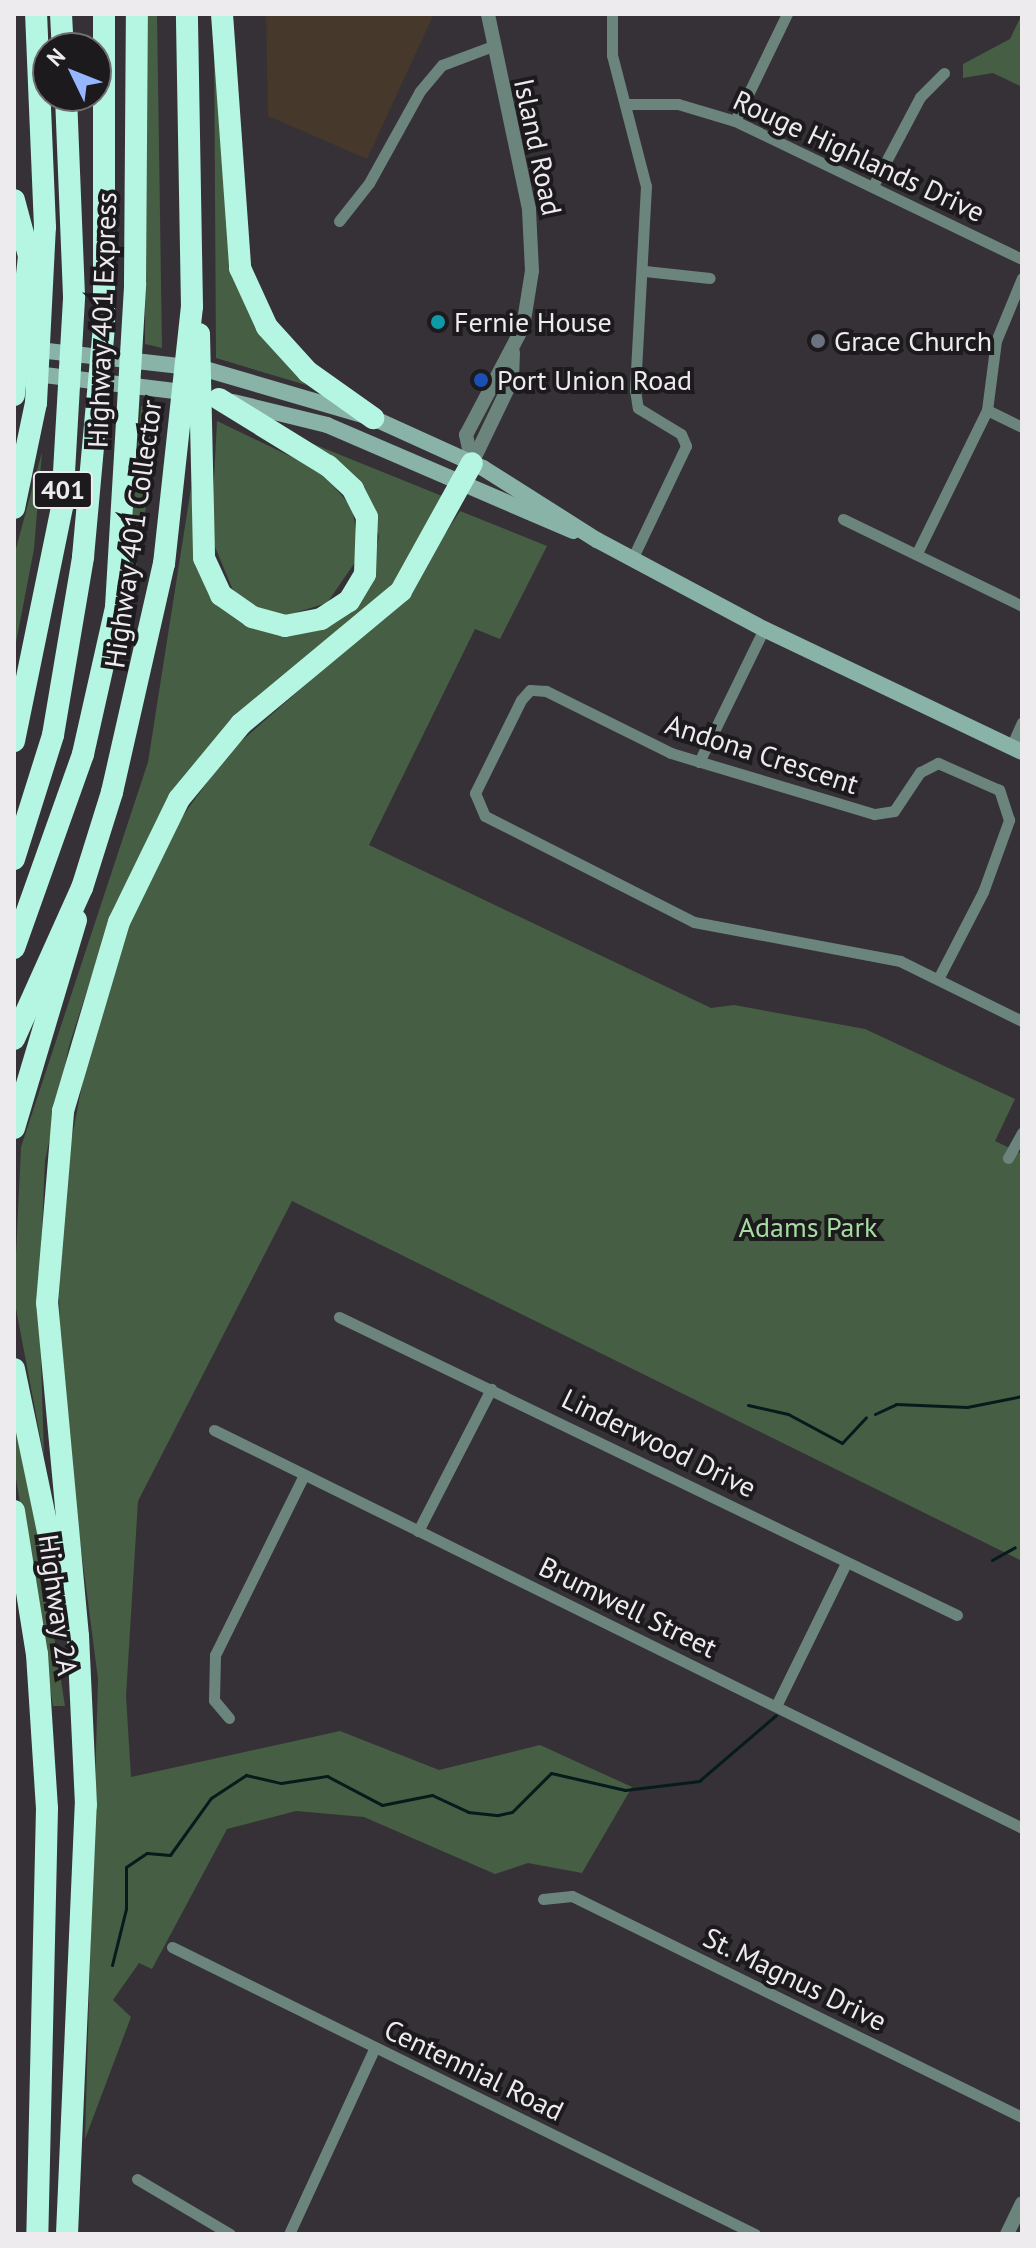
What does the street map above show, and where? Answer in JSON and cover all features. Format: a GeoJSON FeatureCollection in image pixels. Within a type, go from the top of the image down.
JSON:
{"type":"FeatureCollection","features":[{"type":"Feature","properties":{"kind":"highway"},"geometry":{"type":"LineString","coordinates":[[14,508],[36,403],[45,240],[36,14]]}},
{"type":"Feature","properties":{"kind":"highway","name":"Highway 401 Express"},"geometry":{"type":"LineString","coordinates":[[14,859],[53,735],[83,557],[104,325],[104,14]]}},
{"type":"Feature","properties":{"kind":"highway","name":"Highway 401 Express"},"geometry":{"type":"LineString","coordinates":[[14,948],[83,754],[116,607],[135,284],[137,14]]}},
{"type":"Feature","properties":{"kind":"highway","name":"Highway 401 Collector"},"geometry":{"type":"LineString","coordinates":[[14,1039],[82,888],[141,686],[164,564],[192,307],[187,14]]}},
{"type":"Feature","properties":{"kind":"highway"},"geometry":{"type":"LineString","coordinates":[[222,14],[240,268],[267,327],[308,372],[373,418]]}},
{"type":"Feature","properties":{"kind":"highway","name":"401"},"geometry":{"type":"LineString","coordinates":[[14,741],[62,507],[74,281],[67,112]]}},
{"type":"Feature","properties":{"kind":"highway"},"geometry":{"type":"LineString","coordinates":[[14,200],[29,256],[14,395]]}},
{"type":"Feature","properties":{"kind":"highway"},"geometry":{"type":"LineString","coordinates":[[192,307],[202,344],[204,558],[221,595],[252,617],[285,626],[321,619],[349,601],[371,541],[353,489],[270,427],[219,399]]}},
{"type":"Feature","properties":{"kind":"highway"},"geometry":{"type":"LineString","coordinates":[[67,2234],[86,1805],[78,1636],[47,1303],[51,1202],[82,1033],[119,922],[179,799],[241,724],[401,591],[463,485],[472,463]]}},
{"type":"Feature","properties":{"kind":"highway"},"geometry":{"type":"LineString","coordinates":[[14,1128],[70,956],[82,888]]}},
{"type":"Feature","properties":{"kind":"highway"},"geometry":{"type":"LineString","coordinates":[[14,1369],[71,1648],[86,1805]]}},
{"type":"Feature","properties":{"kind":"highway","name":"Highway 2A"},"geometry":{"type":"LineString","coordinates":[[14,1511],[40,1693],[48,1927],[37,2234]]}},
{"type":"Feature","properties":{"kind":"highway"},"geometry":{"type":"LineString","coordinates":[[14,1593],[40,1693]]}},
{"type":"Feature","properties":{"kind":"main road"},"geometry":{"type":"LineString","coordinates":[[14,348],[149,360],[295,392],[373,418],[472,463],[597,540],[764,629],[1016,749]]}},
{"type":"Feature","properties":{"kind":"main road"},"geometry":{"type":"LineString","coordinates":[[14,372],[219,399],[293,416],[597,540]]}},
{"type":"Feature","properties":{"kind":"street","name":"Island Road"},"geometry":{"type":"LineString","coordinates":[[472,463],[512,380],[513,351],[532,271],[529,209],[490,47],[488,14]]}},
{"type":"Feature","properties":{"kind":"street"},"geometry":{"type":"LineString","coordinates":[[612,14],[612,55],[646,186],[638,408],[681,434],[686,446],[632,559]]}},
{"type":"Feature","properties":{"kind":"street"},"geometry":{"type":"LineString","coordinates":[[735,121],[787,14]]}},
{"type":"Feature","properties":{"kind":"street","name":"Island Road"},"geometry":{"type":"LineString","coordinates":[[339,221],[369,183],[420,91],[442,65],[490,47]]}},
{"type":"Feature","properties":{"kind":"street"},"geometry":{"type":"LineString","coordinates":[[874,184],[920,97],[944,73]]}},
{"type":"Feature","properties":{"kind":"street","name":"Rouge Highlands Drive"},"geometry":{"type":"LineString","coordinates":[[626,104],[678,104],[735,121],[874,184],[1022,259]]}},
{"type":"Feature","properties":{"kind":"street"},"geometry":{"type":"LineString","coordinates":[[645,271],[710,278]]}},
{"type":"Feature","properties":{"kind":"street"},"geometry":{"type":"LineString","coordinates":[[917,553],[987,410],[996,341],[1022,278]]}},
{"type":"Feature","properties":{"kind":"street"},"geometry":{"type":"LineString","coordinates":[[987,410],[1022,427]]}},
{"type":"Feature","properties":{"kind":"street"},"geometry":{"type":"LineString","coordinates":[[843,519],[1022,606]]}},
{"type":"Feature","properties":{"kind":"street"},"geometry":{"type":"LineString","coordinates":[[699,762],[764,629]]}},
{"type":"Feature","properties":{"kind":"street","name":"Andona Crescent"},"geometry":{"type":"LineString","coordinates":[[938,979],[983,892],[1009,820],[999,790],[938,763],[920,772],[894,811],[874,814],[699,762],[530,690],[475,805],[694,922],[900,961],[1022,1021]]}},
{"type":"Feature","properties":{"kind":"street"},"geometry":{"type":"LineString","coordinates":[[1016,749],[1022,722]]}},
{"type":"Feature","properties":{"kind":"street"},"geometry":{"type":"LineString","coordinates":[[1008,1158],[1022,1133]]}},
{"type":"Feature","properties":{"kind":"street","name":"Linderwood Drive"},"geometry":{"type":"LineString","coordinates":[[339,1317],[957,1615]]}},
{"type":"Feature","properties":{"kind":"street"},"geometry":{"type":"LineString","coordinates":[[418,1531],[491,1389]]}},
{"type":"Feature","properties":{"kind":"street","name":"Brumwell Street"},"geometry":{"type":"LineString","coordinates":[[214,1430],[303,1477],[1022,1828]]}},
{"type":"Feature","properties":{"kind":"street"},"geometry":{"type":"LineString","coordinates":[[229,1718],[214,1700],[215,1655],[303,1477]]}},
{"type":"Feature","properties":{"kind":"street"},"geometry":{"type":"LineString","coordinates":[[776,1706],[846,1563]]}},
{"type":"Feature","properties":{"kind":"street","name":"St. Magnus Drive"},"geometry":{"type":"LineString","coordinates":[[543,1899],[572,1896],[1022,2117]]}},
{"type":"Feature","properties":{"kind":"street","name":"Centennial Road"},"geometry":{"type":"LineString","coordinates":[[172,1947],[755,2234]]}},
{"type":"Feature","properties":{"kind":"street"},"geometry":{"type":"LineString","coordinates":[[289,2234],[374,2049]]}},
{"type":"Feature","properties":{"kind":"street"},"geometry":{"type":"LineString","coordinates":[[137,2179],[230,2234]]}},
{"type":"Feature","properties":{"kind":"street"},"geometry":{"type":"LineString","coordinates":[[1007,2234],[1022,2203]]}},
{"type":"Feature","properties":{"kind":"shaded area"},"geometry":{"type":"Polygon","coordinates":[[[266,14],[434,14],[367,159],[268,116],[266,14]]]}},
{"type":"Feature","properties":{"kind":"green space"},"geometry":{"type":"Polygon","coordinates":[[[146,14],[157,14],[162,348],[145,344],[146,14]]]}},
{"type":"Feature","properties":{"kind":"green space"},"geometry":{"type":"Polygon","coordinates":[[[1022,14],[1022,87],[993,73],[963,78],[963,64],[1010,39],[1022,14]]]}},
{"type":"Feature","properties":{"kind":"green space"},"geometry":{"type":"Polygon","coordinates":[[[214,26],[233,269],[262,334],[306,385],[216,358],[214,26]]]}},
{"type":"Feature","properties":{"kind":"green space"},"geometry":{"type":"Polygon","coordinates":[[[141,406],[162,410],[131,597],[126,595],[141,406]]]}},
{"type":"Feature","properties":{"kind":"green space"},"geometry":{"type":"Polygon","coordinates":[[[217,421],[319,470],[352,507],[360,555],[327,603],[281,617],[249,608],[232,588],[211,537],[217,421]]]}},
{"type":"Feature","properties":{"kind":"green space"},"geometry":{"type":"Polygon","coordinates":[[[301,439],[442,496],[399,576],[374,604],[172,795],[114,907],[69,1046],[45,1161],[39,1296],[44,1457],[14,1298],[21,1147],[148,762],[191,488],[195,539],[220,605],[314,631],[371,576],[379,536],[361,489],[301,439]]]}},
{"type":"Feature","properties":{"kind":"green space"},"geometry":{"type":"Polygon","coordinates":[[[42,452],[34,549],[14,653],[14,556],[42,452]]]}},
{"type":"Feature","properties":{"kind":"green space","name":"Adams Park"},"geometry":{"type":"Polygon","coordinates":[[[460,511],[547,546],[500,639],[475,629],[369,845],[711,1008],[734,1005],[865,1029],[1015,1099],[995,1141],[1022,1154],[1022,1561],[292,1201],[138,1501],[126,1696],[131,1777],[340,1731],[439,1770],[540,1745],[632,1787],[582,1873],[528,1863],[495,1874],[364,1817],[296,1811],[227,1829],[152,1969],[139,1963],[113,2000],[131,2017],[85,2139],[98,1679],[62,1403],[59,1297],[66,1168],[89,1049],[127,922],[171,832],[230,751],[402,600],[460,511]]]}},
{"type":"Feature","properties":{"kind":"green space"},"geometry":{"type":"Polygon","coordinates":[[[14,1421],[37,1527],[65,1706],[53,1706],[14,1466],[14,1421]]]}},
{"type":"Feature","properties":{"kind":"waterway"},"geometry":{"type":"LineString","coordinates":[[875,1414],[896,1404],[967,1407],[1022,1396]]}},
{"type":"Feature","properties":{"kind":"waterway"},"geometry":{"type":"LineString","coordinates":[[748,1405],[788,1414],[842,1443],[866,1417]]}},
{"type":"Feature","properties":{"kind":"waterway"},"geometry":{"type":"LineString","coordinates":[[992,1560],[1015,1547]]}},
{"type":"Feature","properties":{"kind":"waterway"},"geometry":{"type":"LineString","coordinates":[[112,1965],[126,1909],[126,1867],[147,1853],[170,1855],[211,1798],[246,1775],[281,1783],[327,1776],[382,1805],[432,1795],[468,1812],[498,1815],[512,1812],[551,1773],[625,1790],[699,1781],[776,1715]]}},
{"type":"Feature","properties":{"kind":"place","name":"Fernie House"},"geometry":{"type":"Point","coordinates":[438,322]}},
{"type":"Feature","properties":{"kind":"place","name":"Grace Church"},"geometry":{"type":"Point","coordinates":[818,341]}},
{"type":"Feature","properties":{"kind":"place","name":"Port Union Road"},"geometry":{"type":"Point","coordinates":[481,380]}}]}
